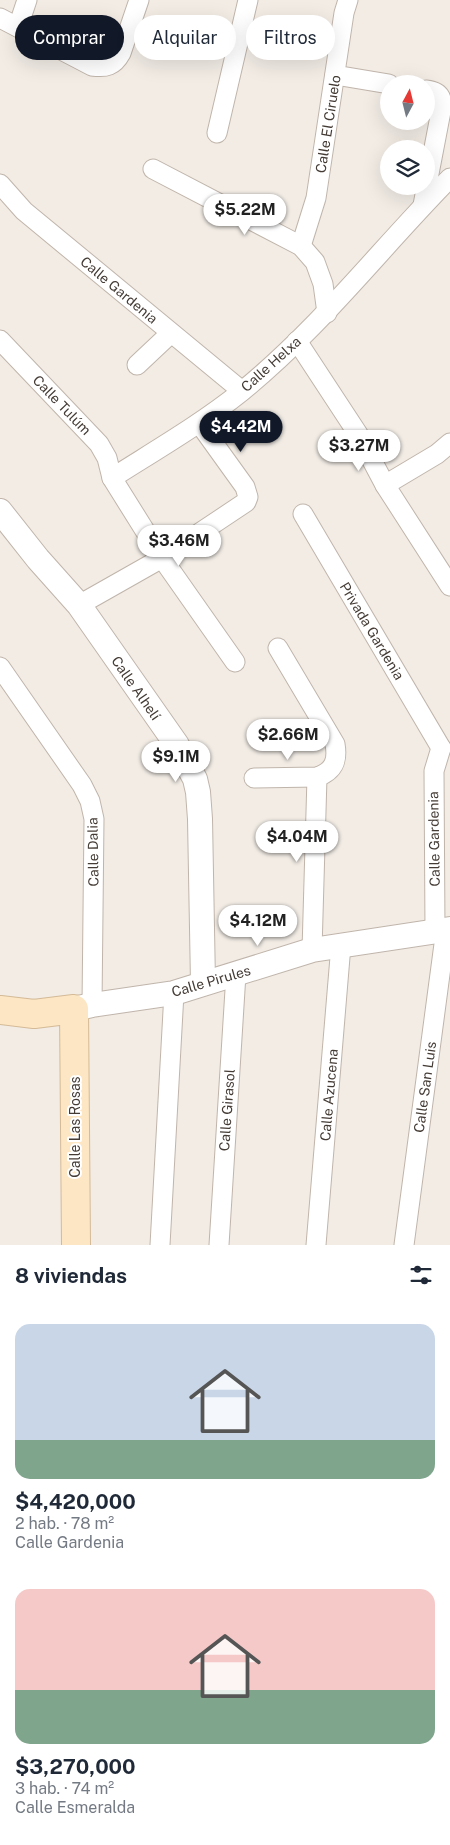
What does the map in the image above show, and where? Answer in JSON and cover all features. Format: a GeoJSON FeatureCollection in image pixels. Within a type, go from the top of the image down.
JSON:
{"type":"FeatureCollection","features":[{"type":"Feature","properties":{"kind":"main road","name":"Calle Pirules"},"geometry":{"type":"LineString","coordinates":[[0,1010],[34,1014],[83,1007]]}},
{"type":"Feature","properties":{"kind":"main road","name":"Calle Las Rosas"},"geometry":{"type":"LineString","coordinates":[[76,1245],[83,1007]]}},
{"type":"Feature","properties":{"kind":"street"},"geometry":{"type":"LineString","coordinates":[[22,15],[27,0]]}},
{"type":"Feature","properties":{"kind":"street"},"geometry":{"type":"LineString","coordinates":[[124,48],[139,0]]}},
{"type":"Feature","properties":{"kind":"street"},"geometry":{"type":"LineString","coordinates":[[218,133],[248,0]]}},
{"type":"Feature","properties":{"kind":"street","name":"Calle El Ciruelo"},"geometry":{"type":"LineString","coordinates":[[301,246],[316,198],[344,13],[348,0]]}},
{"type":"Feature","properties":{"kind":"street"},"geometry":{"type":"LineString","coordinates":[[0,18],[15,26]]}},
{"type":"Feature","properties":{"kind":"street"},"geometry":{"type":"LineString","coordinates":[[81,60],[92,66],[110,66],[118,60]]}},
{"type":"Feature","properties":{"kind":"street"},"geometry":{"type":"LineString","coordinates":[[336,75],[380,82]]}},
{"type":"Feature","properties":{"kind":"street"},"geometry":{"type":"LineString","coordinates":[[435,92],[440,96],[442,106],[436,200]]}},
{"type":"Feature","properties":{"kind":"street"},"geometry":{"type":"LineString","coordinates":[[153,169],[301,246],[315,262],[323,284],[327,312]]}},
{"type":"Feature","properties":{"kind":"street","name":"Calle Helxa"},"geometry":{"type":"LineString","coordinates":[[112,478],[199,423],[242,391],[327,312],[436,200],[450,178]]}},
{"type":"Feature","properties":{"kind":"street","name":"Calle Gardenia"},"geometry":{"type":"LineString","coordinates":[[0,184],[24,211],[242,391]]}},
{"type":"Feature","properties":{"kind":"street"},"geometry":{"type":"LineString","coordinates":[[137,364],[171,332]]}},
{"type":"Feature","properties":{"kind":"street","name":"Calle Tulúm"},"geometry":{"type":"LineString","coordinates":[[0,340],[99,444],[107,458],[112,478],[162,558],[236,662]]}},
{"type":"Feature","properties":{"kind":"street"},"geometry":{"type":"LineString","coordinates":[[298,341],[358,434],[385,485],[450,586]]}},
{"type":"Feature","properties":{"kind":"street"},"geometry":{"type":"LineString","coordinates":[[79,605],[162,558],[242,506],[248,497],[245,487],[199,423]]}},
{"type":"Feature","properties":{"kind":"street"},"geometry":{"type":"LineString","coordinates":[[385,485],[437,454],[450,443]]}},
{"type":"Feature","properties":{"kind":"street","name":"Calle Alhelí"},"geometry":{"type":"LineString","coordinates":[[0,511],[38,559],[79,605],[177,746],[195,779],[200,818],[203,983]]}},
{"type":"Feature","properties":{"kind":"street","name":"Privada Gardenia"},"geometry":{"type":"LineString","coordinates":[[303,514],[446,747]]}},
{"type":"Feature","properties":{"kind":"street"},"geometry":{"type":"LineString","coordinates":[[278,648],[335,744],[336,762],[325,773],[312,950]]}},
{"type":"Feature","properties":{"kind":"street","name":"Calle Dalia"},"geometry":{"type":"LineString","coordinates":[[0,667],[82,785],[90,801],[94,819],[83,1007]]}},
{"type":"Feature","properties":{"kind":"street","name":"Calle Gardenia"},"geometry":{"type":"LineString","coordinates":[[444,930],[434,771],[446,747]]}},
{"type":"Feature","properties":{"kind":"street"},"geometry":{"type":"LineString","coordinates":[[254,778],[325,773]]}},
{"type":"Feature","properties":{"kind":"street","name":"Calle Pirules"},"geometry":{"type":"LineString","coordinates":[[83,1007],[174,993],[312,950],[444,930]]}},
{"type":"Feature","properties":{"kind":"street","name":"Calle San Luis"},"geometry":{"type":"LineString","coordinates":[[404,1245],[444,930]]}},
{"type":"Feature","properties":{"kind":"street","name":"Calle Azucena"},"geometry":{"type":"LineString","coordinates":[[316,1245],[341,945]]}},
{"type":"Feature","properties":{"kind":"street","name":"Calle Girasol"},"geometry":{"type":"LineString","coordinates":[[219,1245],[236,974]]}},
{"type":"Feature","properties":{"kind":"street"},"geometry":{"type":"LineString","coordinates":[[160,1245],[174,993]]}}]}
